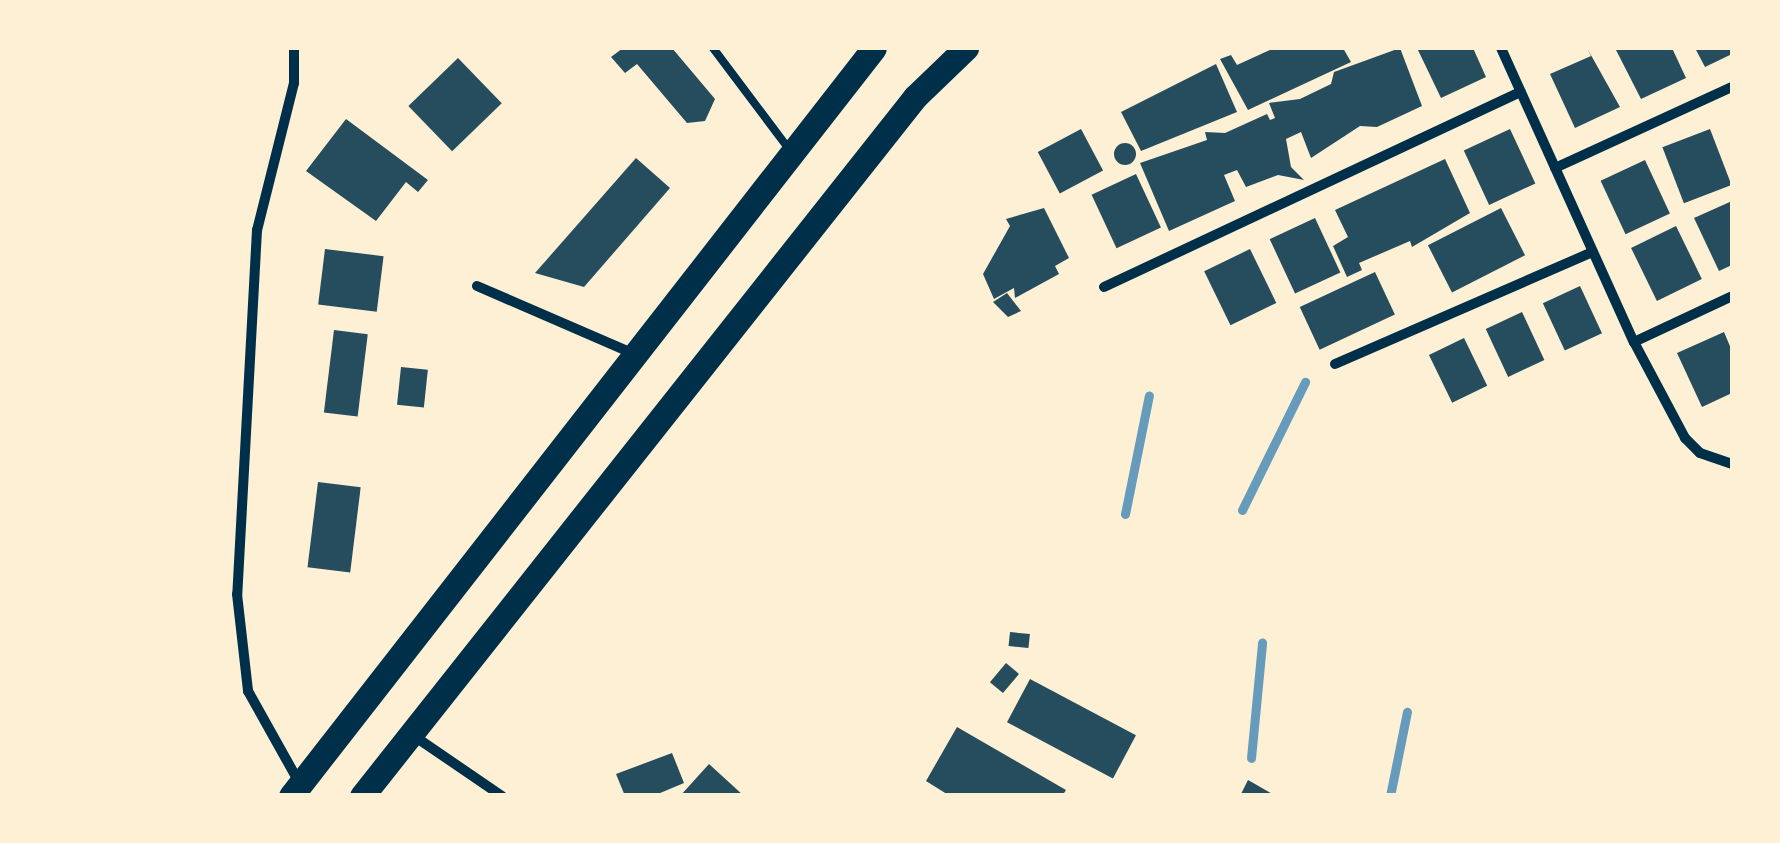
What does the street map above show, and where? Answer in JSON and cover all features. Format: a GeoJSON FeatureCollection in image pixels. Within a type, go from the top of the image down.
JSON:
{"type":"FeatureCollection","features":[{"type":"Feature","properties":{"kind":"highway"},"geometry":{"type":"LineString","coordinates":[[296,790],[874,48]]}},
{"type":"Feature","properties":{"kind":"highway"},"geometry":{"type":"LineString","coordinates":[[362,796],[414,736],[915,97],[966,48]]}},
{"type":"Feature","properties":{"kind":"street"},"geometry":{"type":"LineString","coordinates":[[294,48],[294,82],[257,230],[236,594],[248,691],[296,790]]}},
{"type":"Feature","properties":{"kind":"street"},"geometry":{"type":"LineString","coordinates":[[1501,48],[1634,342],[1686,438],[1700,454],[1732,464]]}},
{"type":"Feature","properties":{"kind":"street"},"geometry":{"type":"LineString","coordinates":[[1555,168],[1732,87]]}},
{"type":"Feature","properties":{"kind":"street"},"geometry":{"type":"LineString","coordinates":[[1104,287],[1520,92]]}},
{"type":"Feature","properties":{"kind":"street"},"geometry":{"type":"LineString","coordinates":[[1335,364],[1593,252]]}},
{"type":"Feature","properties":{"kind":"street"},"geometry":{"type":"LineString","coordinates":[[478,286],[635,354]]}},
{"type":"Feature","properties":{"kind":"street"},"geometry":{"type":"LineString","coordinates":[[1634,342],[1732,296]]}},
{"type":"Feature","properties":{"kind":"street"},"geometry":{"type":"LineString","coordinates":[[414,736],[502,796]]}},
{"type":"Feature","properties":{"kind":"lane"},"geometry":{"type":"LineString","coordinates":[[713,48],[792,154]]}},
{"type":"Feature","properties":{"kind":"building"},"geometry":{"type":"Polygon","coordinates":[[[623,48],[672,48],[715,99],[705,121],[687,123],[637,64],[625,73],[611,57],[623,48]]]}},
{"type":"Feature","properties":{"kind":"building"},"geometry":{"type":"Polygon","coordinates":[[[1274,48],[1343,48],[1351,62],[1248,110],[1220,59],[1231,55],[1237,65],[1274,48]]]}},
{"type":"Feature","properties":{"kind":"building"},"geometry":{"type":"Polygon","coordinates":[[[1400,48],[1422,106],[1377,127],[1360,126],[1311,158],[1301,132],[1286,139],[1291,167],[1304,180],[1278,175],[1246,187],[1237,170],[1224,175],[1235,201],[1169,231],[1140,163],[1207,140],[1205,132],[1225,133],[1267,114],[1270,120],[1275,118],[1269,103],[1300,99],[1331,84],[1334,72],[1400,48]]]}},
{"type":"Feature","properties":{"kind":"building"},"geometry":{"type":"Polygon","coordinates":[[[1417,48],[1473,48],[1486,77],[1441,98],[1417,48]]]}},
{"type":"Feature","properties":{"kind":"building"},"geometry":{"type":"Polygon","coordinates":[[[1587,48],[1620,107],[1575,128],[1550,74],[1591,56],[1587,48]]]}},
{"type":"Feature","properties":{"kind":"building"},"geometry":{"type":"Polygon","coordinates":[[[1615,48],[1672,48],[1686,78],[1641,99],[1615,48]]]}},
{"type":"Feature","properties":{"kind":"building"},"geometry":{"type":"Polygon","coordinates":[[[1695,48],[1732,48],[1732,54],[1705,67],[1695,48]]]}},
{"type":"Feature","properties":{"kind":"building"},"geometry":{"type":"Polygon","coordinates":[[[458,58],[502,103],[452,151],[408,106],[458,58]]]}},
{"type":"Feature","properties":{"kind":"building"},"geometry":{"type":"Polygon","coordinates":[[[1216,64],[1237,112],[1141,151],[1121,112],[1216,64]]]}},
{"type":"Feature","properties":{"kind":"building"},"geometry":{"type":"Polygon","coordinates":[[[346,119],[428,180],[418,192],[406,182],[376,221],[306,171],[346,119]]]}},
{"type":"Feature","properties":{"kind":"building"},"geometry":{"type":"Polygon","coordinates":[[[1081,129],[1103,170],[1060,194],[1038,152],[1081,129]]]}},
{"type":"Feature","properties":{"kind":"building"},"geometry":{"type":"Polygon","coordinates":[[[1510,129],[1535,183],[1489,205],[1464,151],[1510,129]]]}},
{"type":"Feature","properties":{"kind":"building"},"geometry":{"type":"Polygon","coordinates":[[[1710,129],[1732,185],[1684,203],[1662,147],[1710,129]]]}},
{"type":"Feature","properties":{"kind":"building"},"geometry":{"type":"Polygon","coordinates":[[[1125,143],[1136,154],[1125,165],[1114,154],[1125,143]]]}},
{"type":"Feature","properties":{"kind":"building"},"geometry":{"type":"Polygon","coordinates":[[[636,158],[670,188],[584,287],[535,273],[636,158]]]}},
{"type":"Feature","properties":{"kind":"building"},"geometry":{"type":"Polygon","coordinates":[[[1445,159],[1470,213],[1412,247],[1410,241],[1359,263],[1362,270],[1347,277],[1333,246],[1348,237],[1335,210],[1445,159]]]}},
{"type":"Feature","properties":{"kind":"building"},"geometry":{"type":"Polygon","coordinates":[[[1645,160],[1670,213],[1626,234],[1601,181],[1645,160]]]}},
{"type":"Feature","properties":{"kind":"building"},"geometry":{"type":"Polygon","coordinates":[[[1136,174],[1161,227],[1117,248],[1092,195],[1136,174]]]}},
{"type":"Feature","properties":{"kind":"building"},"geometry":{"type":"Polygon","coordinates":[[[1732,201],[1732,265],[1719,271],[1694,218],[1732,201]]]}},
{"type":"Feature","properties":{"kind":"building"},"geometry":{"type":"Polygon","coordinates":[[[1044,208],[1069,258],[1055,266],[1059,274],[1015,298],[1014,288],[994,299],[983,274],[1010,226],[1006,219],[1044,208]]]}},
{"type":"Feature","properties":{"kind":"building"},"geometry":{"type":"Polygon","coordinates":[[[1501,208],[1525,255],[1452,292],[1428,245],[1501,208]]]}},
{"type":"Feature","properties":{"kind":"building"},"geometry":{"type":"Polygon","coordinates":[[[1315,218],[1340,272],[1295,294],[1270,239],[1315,218]]]}},
{"type":"Feature","properties":{"kind":"building"},"geometry":{"type":"Polygon","coordinates":[[[1676,226],[1702,279],[1657,301],[1631,248],[1676,226]]]}},
{"type":"Feature","properties":{"kind":"building"},"geometry":{"type":"Polygon","coordinates":[[[325,249],[384,256],[377,312],[318,305],[325,249]]]}},
{"type":"Feature","properties":{"kind":"building"},"geometry":{"type":"Polygon","coordinates":[[[1250,249],[1276,303],[1230,325],[1204,271],[1250,249]]]}},
{"type":"Feature","properties":{"kind":"building"},"geometry":{"type":"Polygon","coordinates":[[[1375,272],[1395,315],[1320,350],[1300,307],[1375,272]]]}},
{"type":"Feature","properties":{"kind":"building"},"geometry":{"type":"Polygon","coordinates":[[[1580,286],[1602,333],[1565,350],[1543,303],[1580,286]]]}},
{"type":"Feature","properties":{"kind":"building"},"geometry":{"type":"Polygon","coordinates":[[[1007,293],[1021,311],[1008,317],[993,302],[1007,293]]]}},
{"type":"Feature","properties":{"kind":"building"},"geometry":{"type":"Polygon","coordinates":[[[1522,312],[1544,360],[1508,377],[1486,329],[1522,312]]]}},
{"type":"Feature","properties":{"kind":"building"},"geometry":{"type":"Polygon","coordinates":[[[334,330],[368,334],[358,417],[324,412],[334,330]]]}},
{"type":"Feature","properties":{"kind":"building"},"geometry":{"type":"Polygon","coordinates":[[[1724,332],[1732,351],[1732,393],[1702,407],[1677,353],[1724,332]]]}},
{"type":"Feature","properties":{"kind":"building"},"geometry":{"type":"Polygon","coordinates":[[[1464,338],[1487,386],[1452,403],[1429,355],[1464,338]]]}},
{"type":"Feature","properties":{"kind":"building"},"geometry":{"type":"Polygon","coordinates":[[[401,367],[428,370],[424,408],[397,405],[401,367]]]}},
{"type":"Feature","properties":{"kind":"building"},"geometry":{"type":"Polygon","coordinates":[[[318,482],[361,487],[350,573],[308,567],[318,482]]]}},
{"type":"Feature","properties":{"kind":"building"},"geometry":{"type":"Polygon","coordinates":[[[1010,632],[1030,634],[1028,648],[1009,646],[1010,632]]]}},
{"type":"Feature","properties":{"kind":"building"},"geometry":{"type":"Polygon","coordinates":[[[1006,663],[1019,674],[1003,693],[990,682],[1006,663]]]}},
{"type":"Feature","properties":{"kind":"building"},"geometry":{"type":"Polygon","coordinates":[[[1030,679],[1136,735],[1113,779],[1007,722],[1030,679]]]}},
{"type":"Feature","properties":{"kind":"building"},"geometry":{"type":"Polygon","coordinates":[[[957,727],[1066,790],[1062,796],[950,796],[926,781],[957,727]]]}},
{"type":"Feature","properties":{"kind":"building"},"geometry":{"type":"Polygon","coordinates":[[[672,753],[684,783],[653,796],[625,796],[616,774],[672,753]]]}},
{"type":"Feature","properties":{"kind":"building"},"geometry":{"type":"Polygon","coordinates":[[[709,764],[744,796],[680,796],[709,764]]]}},
{"type":"Feature","properties":{"kind":"building"},"geometry":{"type":"Polygon","coordinates":[[[1248,780],[1276,796],[1240,796],[1248,780]]]}},
{"type":"Feature","properties":{"kind":"waterway"},"geometry":{"type":"LineString","coordinates":[[1242,510],[1305,382]]}},
{"type":"Feature","properties":{"kind":"waterway"},"geometry":{"type":"LineString","coordinates":[[1125,514],[1149,395]]}},
{"type":"Feature","properties":{"kind":"waterway"},"geometry":{"type":"LineString","coordinates":[[1251,758],[1262,643]]}},
{"type":"Feature","properties":{"kind":"waterway"},"geometry":{"type":"LineString","coordinates":[[1390,796],[1407,712]]}}]}
